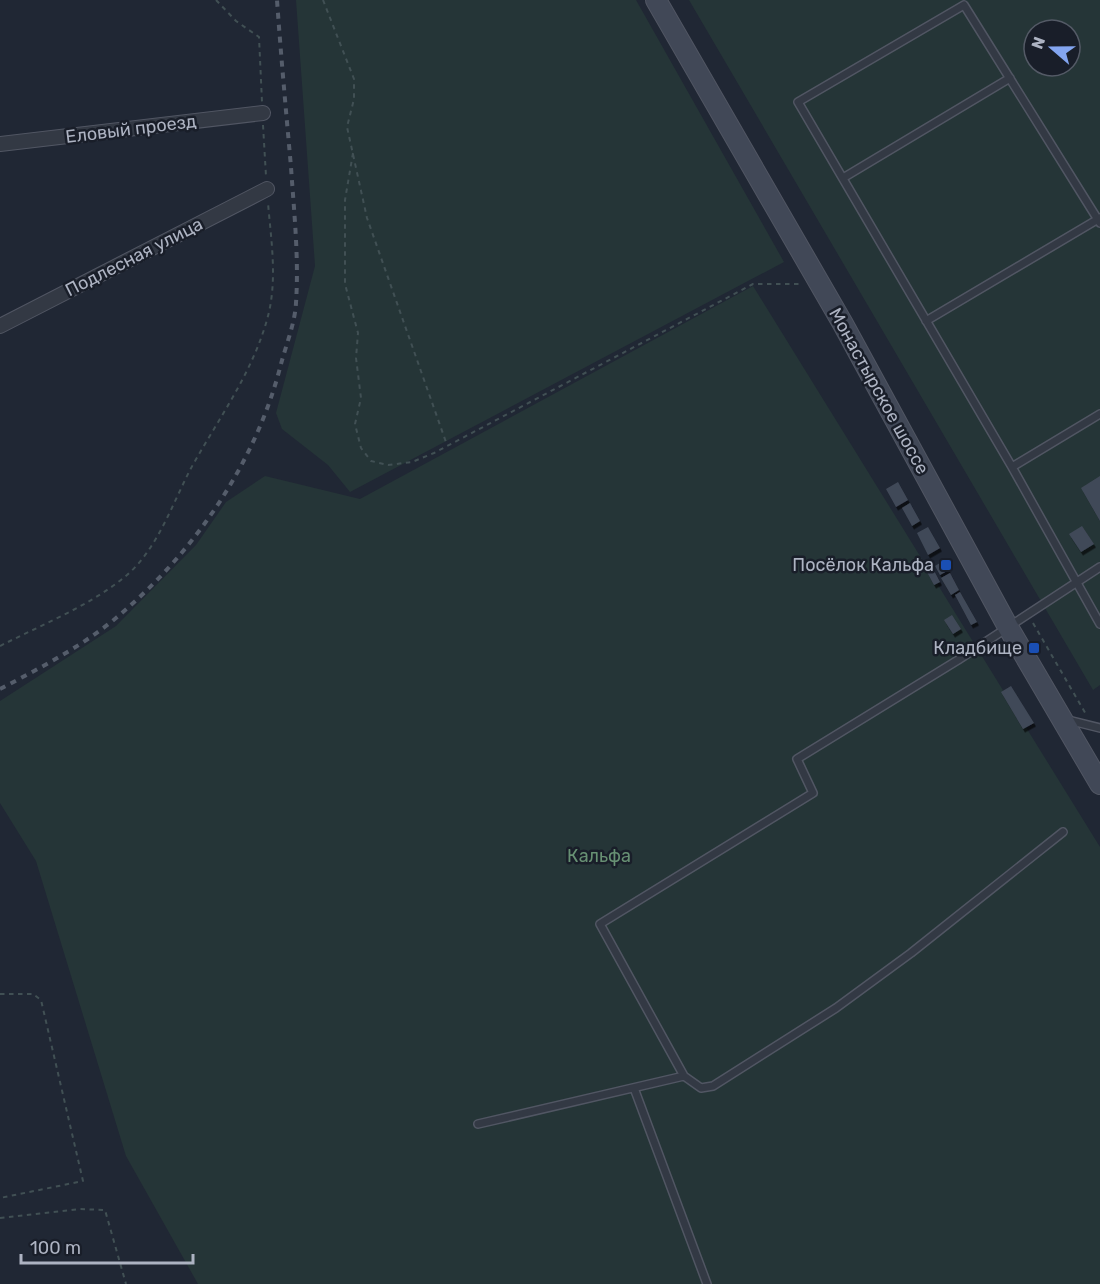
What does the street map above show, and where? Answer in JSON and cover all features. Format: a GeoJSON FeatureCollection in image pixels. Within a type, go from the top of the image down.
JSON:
{"type":"FeatureCollection","features":[{"type":"Feature","properties":{"kind":"main road","name":"Монастырское шоссе"},"geometry":{"type":"LineString","coordinates":[[656,0],[819,284],[1008,627],[1100,784]]}},
{"type":"Feature","properties":{"kind":"street","name":"Еловый проезд"},"geometry":{"type":"LineString","coordinates":[[0,144],[263,113]]}},
{"type":"Feature","properties":{"kind":"street","name":"Подлесная улица"},"geometry":{"type":"LineString","coordinates":[[0,326],[267,189]]}},
{"type":"Feature","properties":{"kind":"lane"},"geometry":{"type":"LineString","coordinates":[[927,321],[1099,220],[964,5],[798,102],[1012,467],[1100,624]]}},
{"type":"Feature","properties":{"kind":"lane"},"geometry":{"type":"LineString","coordinates":[[843,178],[1010,78]]}},
{"type":"Feature","properties":{"kind":"lane"},"geometry":{"type":"LineString","coordinates":[[1012,467],[1100,414]]}},
{"type":"Feature","properties":{"kind":"lane"},"geometry":{"type":"LineString","coordinates":[[1063,832],[911,953],[836,1008],[713,1086],[701,1088],[684,1076],[600,924],[813,793],[797,759],[1100,567]]}},
{"type":"Feature","properties":{"kind":"lane"},"geometry":{"type":"LineString","coordinates":[[1060,718],[1096,727]]}},
{"type":"Feature","properties":{"kind":"lane"},"geometry":{"type":"LineString","coordinates":[[478,1124],[684,1076]]}},
{"type":"Feature","properties":{"kind":"lane"},"geometry":{"type":"LineString","coordinates":[[634,1088],[707,1284]]}},
{"type":"Feature","properties":{"kind":"path"},"geometry":{"type":"LineString","coordinates":[[0,646],[92,599],[128,574],[154,542],[191,469],[235,396],[265,322],[273,278],[259,37],[236,21],[216,0]]}},
{"type":"Feature","properties":{"kind":"path"},"geometry":{"type":"LineString","coordinates":[[323,0],[354,79],[354,99],[347,127],[367,218],[448,446]]}},
{"type":"Feature","properties":{"kind":"path"},"geometry":{"type":"LineString","coordinates":[[354,153],[345,200],[345,284],[358,333],[357,376],[361,398],[355,424],[361,448],[371,461],[388,465],[412,462],[448,446],[753,284],[819,284]]}},
{"type":"Feature","properties":{"kind":"path"},"geometry":{"type":"LineString","coordinates":[[1033,623],[1096,727]]}},
{"type":"Feature","properties":{"kind":"path"},"geometry":{"type":"LineString","coordinates":[[0,994],[33,994],[41,999],[83,1181],[0,1198]]}},
{"type":"Feature","properties":{"kind":"path"},"geometry":{"type":"LineString","coordinates":[[0,1218],[80,1209],[105,1210],[126,1284]]}},
{"type":"Feature","properties":{"kind":"green space"},"geometry":{"type":"Polygon","coordinates":[[[296,0],[636,0],[784,262],[350,492],[328,465],[282,429],[276,413],[315,266],[296,0]]]}},
{"type":"Feature","properties":{"kind":"green space"},"geometry":{"type":"Polygon","coordinates":[[[689,0],[1100,0],[1100,685],[1093,690],[689,0]]]}},
{"type":"Feature","properties":{"kind":"green space","name":"Кальфа"},"geometry":{"type":"Polygon","coordinates":[[[753,286],[1100,847],[1100,1284],[198,1284],[126,1156],[36,861],[0,803],[0,701],[116,626],[196,545],[226,502],[265,476],[360,499],[753,286]]]}},
{"type":"Feature","properties":{"kind":"building"},"geometry":{"type":"Polygon","coordinates":[[[1100,476],[1100,521],[1081,488],[1100,476]]]}},
{"type":"Feature","properties":{"kind":"building"},"geometry":{"type":"Polygon","coordinates":[[[898,482],[908,500],[896,507],[886,489],[898,482]]]}},
{"type":"Feature","properties":{"kind":"building"},"geometry":{"type":"Polygon","coordinates":[[[910,503],[920,521],[912,526],[902,508],[910,503]]]}},
{"type":"Feature","properties":{"kind":"building"},"geometry":{"type":"Polygon","coordinates":[[[1082,526],[1094,544],[1081,552],[1069,534],[1082,526]]]}},
{"type":"Feature","properties":{"kind":"building"},"geometry":{"type":"Polygon","coordinates":[[[928,527],[940,548],[928,555],[917,533],[928,527]]]}},
{"type":"Feature","properties":{"kind":"building"},"geometry":{"type":"Polygon","coordinates":[[[928,559],[940,582],[934,585],[922,563],[928,559]]]}},
{"type":"Feature","properties":{"kind":"building"},"geometry":{"type":"Polygon","coordinates":[[[943,561],[949,570],[940,575],[935,566],[943,561]]]}},
{"type":"Feature","properties":{"kind":"building"},"geometry":{"type":"Polygon","coordinates":[[[950,573],[959,590],[951,595],[941,578],[950,573]]]}},
{"type":"Feature","properties":{"kind":"building"},"geometry":{"type":"Polygon","coordinates":[[[960,592],[977,622],[971,625],[955,595],[960,592]]]}},
{"type":"Feature","properties":{"kind":"building"},"geometry":{"type":"Polygon","coordinates":[[[952,615],[961,629],[953,634],[944,620],[952,615]]]}},
{"type":"Feature","properties":{"kind":"building"},"geometry":{"type":"Polygon","coordinates":[[[1011,686],[1034,723],[1023,729],[1001,692],[1011,686]]]}},
{"type":"Feature","properties":{"kind":"railway"},"geometry":{"type":"LineString","coordinates":[[0,689],[89,638],[116,618],[144,592],[196,535],[218,504],[256,436],[270,401],[292,326],[296,303],[295,218],[277,0]]}},
{"type":"Feature","properties":{"kind":"place","name":"Посёлок Кальфа"},"geometry":{"type":"Point","coordinates":[946,565]}},
{"type":"Feature","properties":{"kind":"place","name":"Кладбище"},"geometry":{"type":"Point","coordinates":[1034,648]}}]}
